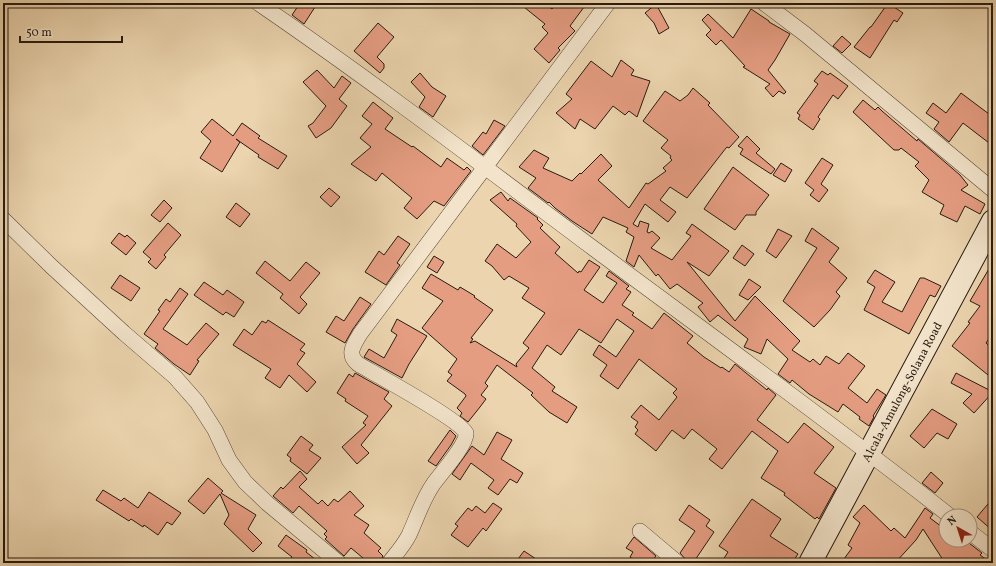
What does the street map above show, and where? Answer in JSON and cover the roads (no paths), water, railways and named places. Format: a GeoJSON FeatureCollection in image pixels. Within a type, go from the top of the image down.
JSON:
{"type":"FeatureCollection","features":[{"type":"Feature","properties":{"kind":"main road","name":"Alcala-Amulong-Solana Road"},"geometry":{"type":"LineString","coordinates":[[810,563],[993,221]]}},
{"type":"Feature","properties":{"kind":"street"},"geometry":{"type":"LineString","coordinates":[[258,3],[319,45],[485,167],[870,453],[940,508]]}},
{"type":"Feature","properties":{"kind":"street"},"geometry":{"type":"LineString","coordinates":[[389,563],[409,536],[422,504],[432,485],[466,440],[467,436],[465,431],[460,426],[429,405],[358,364],[351,357],[351,352],[360,334],[608,3]]}},
{"type":"Feature","properties":{"kind":"street"},"geometry":{"type":"LineString","coordinates":[[764,3],[811,39],[993,190]]}},
{"type":"Feature","properties":{"kind":"street"},"geometry":{"type":"LineString","coordinates":[[3,219],[118,328],[175,377],[197,402],[215,430],[229,460],[245,482],[267,504],[339,563]]}},
{"type":"Feature","properties":{"kind":"street"},"geometry":{"type":"LineString","coordinates":[[640,531],[678,563]]}},
{"type":"Feature","properties":{"kind":"street"},"geometry":{"type":"LineString","coordinates":[[978,538],[993,550]]}}]}
